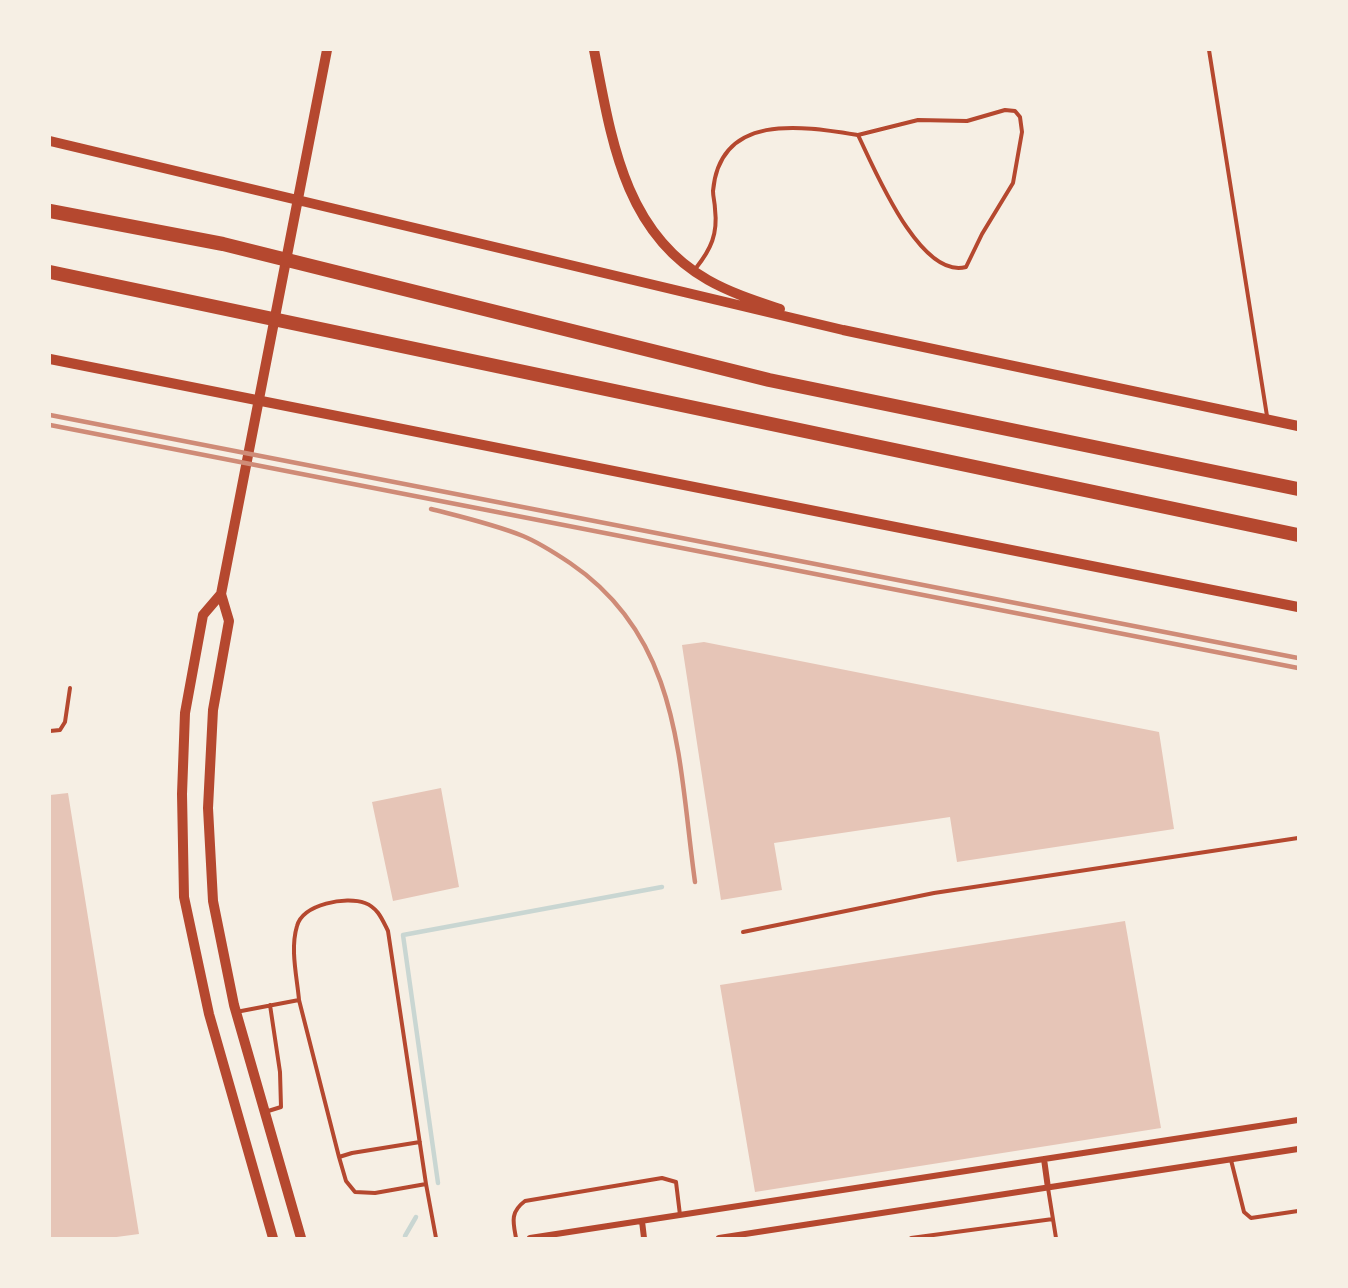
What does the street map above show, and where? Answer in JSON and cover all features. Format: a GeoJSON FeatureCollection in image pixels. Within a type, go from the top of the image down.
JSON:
{"type":"FeatureCollection","features":[{"type":"Feature","properties":{"kind":"highway"},"geometry":{"type":"LineString","coordinates":[[50,211],[223,244],[769,380],[1299,489]]}},
{"type":"Feature","properties":{"kind":"highway"},"geometry":{"type":"LineString","coordinates":[[50,272],[1299,535]]}},
{"type":"Feature","properties":{"kind":"main road"},"geometry":{"type":"LineString","coordinates":[[273,1239],[209,1014],[184,897],[182,794],[185,713],[203,615],[221,594],[224,580],[327,50]]}},
{"type":"Feature","properties":{"kind":"main road"},"geometry":{"type":"LineString","coordinates":[[594,50],[613,147],[628,188],[656,237],[693,271],[726,290],[843,330]]}},
{"type":"Feature","properties":{"kind":"main road"},"geometry":{"type":"LineString","coordinates":[[50,141],[843,330],[1299,426]]}},
{"type":"Feature","properties":{"kind":"main road"},"geometry":{"type":"LineString","coordinates":[[50,359],[1299,607]]}},
{"type":"Feature","properties":{"kind":"main road"},"geometry":{"type":"LineString","coordinates":[[221,594],[229,621],[213,710],[208,808],[213,901],[236,1012],[302,1239]]}},
{"type":"Feature","properties":{"kind":"street"},"geometry":{"type":"LineString","coordinates":[[530,1239],[1299,1120]]}},
{"type":"Feature","properties":{"kind":"street"},"geometry":{"type":"LineString","coordinates":[[719,1239],[1299,1149]]}},
{"type":"Feature","properties":{"kind":"street"},"geometry":{"type":"LineString","coordinates":[[1044,1159],[1048,1188]]}},
{"type":"Feature","properties":{"kind":"street"},"geometry":{"type":"LineString","coordinates":[[642,1221],[644,1239]]}},
{"type":"Feature","properties":{"kind":"lane"},"geometry":{"type":"LineString","coordinates":[[1209,50],[1268,420]]}},
{"type":"Feature","properties":{"kind":"lane"},"geometry":{"type":"LineString","coordinates":[[693,271],[714,243],[715,184],[725,153],[735,141],[745,135],[763,131],[812,128],[858,135],[918,120],[967,121],[1005,110],[1015,111],[1020,117],[1022,132],[1013,183],[982,234],[966,267],[959,269],[936,261],[923,248],[888,197],[858,135]]}},
{"type":"Feature","properties":{"kind":"lane"},"geometry":{"type":"LineString","coordinates":[[50,731],[60,730],[66,722],[70,688]]}},
{"type":"Feature","properties":{"kind":"lane"},"geometry":{"type":"LineString","coordinates":[[743,932],[934,893],[1299,838]]}},
{"type":"Feature","properties":{"kind":"lane"},"geometry":{"type":"LineString","coordinates":[[426,1184],[375,1193],[356,1192],[346,1181],[299,1000],[295,961],[297,925],[311,909],[340,902],[364,902],[378,911],[388,930],[436,1239]]}},
{"type":"Feature","properties":{"kind":"lane"},"geometry":{"type":"LineString","coordinates":[[236,1012],[299,1000]]}},
{"type":"Feature","properties":{"kind":"lane"},"geometry":{"type":"LineString","coordinates":[[265,1112],[281,1107],[280,1072],[270,1005]]}},
{"type":"Feature","properties":{"kind":"lane"},"geometry":{"type":"LineString","coordinates":[[339,1157],[420,1142]]}},
{"type":"Feature","properties":{"kind":"lane"},"geometry":{"type":"LineString","coordinates":[[1231,1160],[1244,1212],[1251,1218],[1299,1211]]}},
{"type":"Feature","properties":{"kind":"lane"},"geometry":{"type":"LineString","coordinates":[[516,1239],[512,1218],[518,1207],[525,1201],[662,1178],[676,1182],[680,1215]]}},
{"type":"Feature","properties":{"kind":"lane"},"geometry":{"type":"LineString","coordinates":[[1048,1188],[1056,1239]]}},
{"type":"Feature","properties":{"kind":"lane"},"geometry":{"type":"LineString","coordinates":[[911,1239],[1053,1219]]}},
{"type":"Feature","properties":{"kind":"building"},"geometry":{"type":"Polygon","coordinates":[[[704,642],[1159,732],[1174,829],[957,862],[950,817],[774,843],[782,890],[721,900],[682,645],[704,642]]]}},
{"type":"Feature","properties":{"kind":"building"},"geometry":{"type":"Polygon","coordinates":[[[441,788],[459,887],[393,901],[372,802],[441,788]]]}},
{"type":"Feature","properties":{"kind":"building"},"geometry":{"type":"Polygon","coordinates":[[[68,793],[139,1234],[109,1238],[50,1238],[50,795],[68,793]]]}},
{"type":"Feature","properties":{"kind":"building"},"geometry":{"type":"Polygon","coordinates":[[[1125,921],[1161,1128],[755,1192],[720,985],[1125,921]]]}},
{"type":"Feature","properties":{"kind":"waterway"},"geometry":{"type":"LineString","coordinates":[[438,1183],[403,935],[662,887]]}},
{"type":"Feature","properties":{"kind":"waterway"},"geometry":{"type":"LineString","coordinates":[[405,1236],[416,1217]]}},
{"type":"Feature","properties":{"kind":"railway"},"geometry":{"type":"LineString","coordinates":[[50,415],[1298,658]]}},
{"type":"Feature","properties":{"kind":"railway"},"geometry":{"type":"LineString","coordinates":[[50,425],[1298,668]]}},
{"type":"Feature","properties":{"kind":"railway"},"geometry":{"type":"LineString","coordinates":[[431,509],[500,528],[547,548],[570,563],[607,594],[634,628],[654,665],[668,706],[678,748],[695,882]]}}]}
